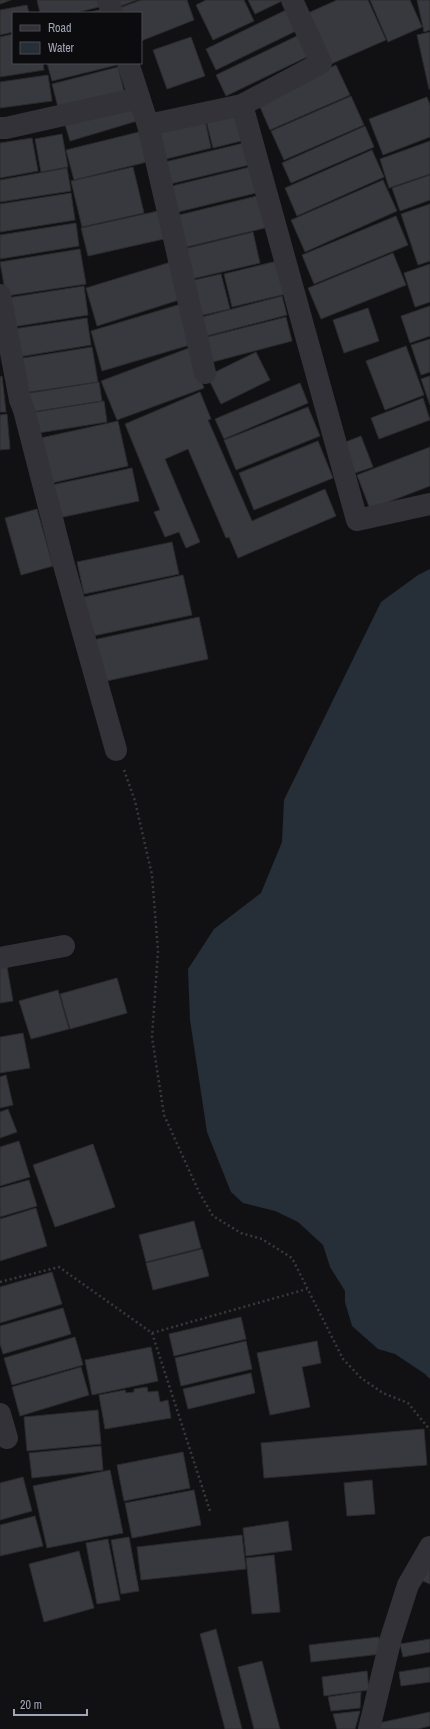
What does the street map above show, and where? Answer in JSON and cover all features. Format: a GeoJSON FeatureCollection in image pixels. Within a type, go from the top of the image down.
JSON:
{"type":"FeatureCollection","features":[{"type":"Feature","properties":{"kind":"street"},"geometry":{"type":"LineString","coordinates":[[108,0],[112,12]]}},
{"type":"Feature","properties":{"kind":"street"},"geometry":{"type":"LineString","coordinates":[[148,125],[242,105],[321,63],[292,0]]}},
{"type":"Feature","properties":{"kind":"street"},"geometry":{"type":"LineString","coordinates":[[128,64],[148,125],[205,373]]}},
{"type":"Feature","properties":{"kind":"street"},"geometry":{"type":"LineString","coordinates":[[0,128],[6,128],[139,98]]}},
{"type":"Feature","properties":{"kind":"street"},"geometry":{"type":"LineString","coordinates":[[242,105],[357,520],[430,504]]}},
{"type":"Feature","properties":{"kind":"street"},"geometry":{"type":"LineString","coordinates":[[0,295],[20,400],[24,410],[64,565],[116,750]]}},
{"type":"Feature","properties":{"kind":"street"},"geometry":{"type":"LineString","coordinates":[[0,958],[64,946]]}},
{"type":"Feature","properties":{"kind":"street"},"geometry":{"type":"LineString","coordinates":[[0,1414],[7,1438]]}},
{"type":"Feature","properties":{"kind":"street"},"geometry":{"type":"LineString","coordinates":[[369,1729],[391,1638],[408,1584],[430,1547]]}},
{"type":"Feature","properties":{"kind":"path"},"geometry":{"type":"LineString","coordinates":[[116,750],[135,801],[152,875],[158,951],[152,1037],[164,1115],[200,1192],[213,1216],[241,1233],[262,1240],[292,1258],[343,1359],[361,1378],[383,1393],[408,1403],[430,1430]]}},
{"type":"Feature","properties":{"kind":"path"},"geometry":{"type":"LineString","coordinates":[[0,1282],[59,1267],[152,1333],[210,1511]]}},
{"type":"Feature","properties":{"kind":"path"},"geometry":{"type":"LineString","coordinates":[[152,1333],[308,1289]]}},
{"type":"Feature","properties":{"kind":"water"},"geometry":{"type":"Polygon","coordinates":[[[430,569],[430,1379],[395,1354],[378,1349],[352,1326],[345,1302],[345,1291],[330,1267],[323,1245],[298,1222],[275,1211],[243,1203],[231,1192],[207,1132],[190,1020],[188,969],[214,929],[261,893],[282,842],[284,800],[381,602],[418,575],[430,569]]]}},
{"type":"Feature","properties":{"kind":"building"},"geometry":{"type":"Polygon","coordinates":[[[0,0],[11,0],[0,4],[0,0]]]}},
{"type":"Feature","properties":{"kind":"building"},"geometry":{"type":"Polygon","coordinates":[[[37,0],[102,0],[103,6],[79,12],[40,12],[37,0]]]}},
{"type":"Feature","properties":{"kind":"building"},"geometry":{"type":"Polygon","coordinates":[[[115,0],[137,0],[118,7],[115,0]]]}},
{"type":"Feature","properties":{"kind":"building"},"geometry":{"type":"Polygon","coordinates":[[[141,0],[187,0],[194,20],[142,41],[142,12],[121,12],[119,8],[141,0]]]}},
{"type":"Feature","properties":{"kind":"building"},"geometry":{"type":"Polygon","coordinates":[[[206,0],[244,0],[254,21],[213,40],[196,5],[206,0]]]}},
{"type":"Feature","properties":{"kind":"building"},"geometry":{"type":"Polygon","coordinates":[[[248,0],[284,0],[255,14],[248,0]]]}},
{"type":"Feature","properties":{"kind":"building"},"geometry":{"type":"Polygon","coordinates":[[[337,0],[368,0],[386,40],[331,64],[308,13],[337,0]]]}},
{"type":"Feature","properties":{"kind":"building"},"geometry":{"type":"Polygon","coordinates":[[[370,0],[410,0],[422,27],[388,42],[370,0]]]}},
{"type":"Feature","properties":{"kind":"building"},"geometry":{"type":"Polygon","coordinates":[[[417,0],[430,0],[430,30],[424,32],[417,0]]]}},
{"type":"Feature","properties":{"kind":"building"},"geometry":{"type":"Polygon","coordinates":[[[27,5],[29,12],[12,12],[12,32],[0,35],[0,10],[27,5]]]}},
{"type":"Feature","properties":{"kind":"building"},"geometry":{"type":"Polygon","coordinates":[[[290,8],[300,29],[216,70],[206,49],[290,8]]]}},
{"type":"Feature","properties":{"kind":"building"},"geometry":{"type":"Polygon","coordinates":[[[103,9],[104,12],[90,12],[103,9]]]}},
{"type":"Feature","properties":{"kind":"building"},"geometry":{"type":"Polygon","coordinates":[[[430,32],[430,89],[429,89],[417,35],[430,32]]]}},
{"type":"Feature","properties":{"kind":"building"},"geometry":{"type":"Polygon","coordinates":[[[12,34],[12,64],[43,64],[44,70],[0,77],[0,37],[12,34]]]}},
{"type":"Feature","properties":{"kind":"building"},"geometry":{"type":"Polygon","coordinates":[[[301,34],[311,55],[226,96],[216,75],[301,34]]]}},
{"type":"Feature","properties":{"kind":"building"},"geometry":{"type":"Polygon","coordinates":[[[191,37],[205,76],[167,89],[153,50],[191,37]]]}},
{"type":"Feature","properties":{"kind":"building"},"geometry":{"type":"Polygon","coordinates":[[[47,64],[117,65],[52,81],[47,64]]]}},
{"type":"Feature","properties":{"kind":"building"},"geometry":{"type":"Polygon","coordinates":[[[336,65],[350,95],[270,130],[257,100],[336,65]]]}},
{"type":"Feature","properties":{"kind":"building"},"geometry":{"type":"Polygon","coordinates":[[[118,67],[125,95],[59,111],[52,84],[118,67]]]}},
{"type":"Feature","properties":{"kind":"building"},"geometry":{"type":"Polygon","coordinates":[[[48,75],[52,101],[0,108],[0,82],[48,75]]]}},
{"type":"Feature","properties":{"kind":"building"},"geometry":{"type":"Polygon","coordinates":[[[351,96],[364,125],[284,160],[271,131],[351,96]]]}},
{"type":"Feature","properties":{"kind":"building"},"geometry":{"type":"Polygon","coordinates":[[[427,97],[430,105],[430,137],[383,155],[369,119],[427,97]]]}},
{"type":"Feature","properties":{"kind":"building"},"geometry":{"type":"Polygon","coordinates":[[[131,102],[137,121],[70,141],[64,121],[131,102]]]}},
{"type":"Feature","properties":{"kind":"building"},"geometry":{"type":"Polygon","coordinates":[[[238,112],[245,140],[213,148],[206,120],[238,112]]]}},
{"type":"Feature","properties":{"kind":"building"},"geometry":{"type":"Polygon","coordinates":[[[205,120],[211,148],[166,159],[159,132],[205,120]]]}},
{"type":"Feature","properties":{"kind":"building"},"geometry":{"type":"Polygon","coordinates":[[[365,126],[374,147],[291,183],[282,163],[365,126]]]}},
{"type":"Feature","properties":{"kind":"building"},"geometry":{"type":"Polygon","coordinates":[[[143,131],[151,161],[74,180],[66,150],[143,131]]]}},
{"type":"Feature","properties":{"kind":"building"},"geometry":{"type":"Polygon","coordinates":[[[62,134],[68,167],[41,172],[35,139],[62,134]]]}},
{"type":"Feature","properties":{"kind":"building"},"geometry":{"type":"Polygon","coordinates":[[[32,138],[38,171],[0,178],[0,143],[32,138]]]}},
{"type":"Feature","properties":{"kind":"building"},"geometry":{"type":"Polygon","coordinates":[[[430,141],[430,174],[389,188],[380,159],[430,141]]]}},
{"type":"Feature","properties":{"kind":"building"},"geometry":{"type":"Polygon","coordinates":[[[248,142],[253,164],[170,184],[165,162],[248,142]]]}},
{"type":"Feature","properties":{"kind":"building"},"geometry":{"type":"Polygon","coordinates":[[[372,150],[384,177],[297,216],[285,188],[372,150]]]}},
{"type":"Feature","properties":{"kind":"building"},"geometry":{"type":"Polygon","coordinates":[[[254,166],[260,192],[174,213],[168,187],[254,166]]]}},
{"type":"Feature","properties":{"kind":"building"},"geometry":{"type":"Polygon","coordinates":[[[133,167],[144,213],[82,227],[71,181],[133,167]]]}},
{"type":"Feature","properties":{"kind":"building"},"geometry":{"type":"Polygon","coordinates":[[[67,168],[71,191],[0,202],[0,180],[67,168]]]}},
{"type":"Feature","properties":{"kind":"building"},"geometry":{"type":"Polygon","coordinates":[[[430,175],[430,200],[400,211],[392,188],[430,175]]]}},
{"type":"Feature","properties":{"kind":"building"},"geometry":{"type":"Polygon","coordinates":[[[383,180],[397,211],[305,252],[291,220],[383,180]]]}},
{"type":"Feature","properties":{"kind":"building"},"geometry":{"type":"Polygon","coordinates":[[[71,193],[75,220],[0,232],[0,204],[71,193]]]}},
{"type":"Feature","properties":{"kind":"building"},"geometry":{"type":"Polygon","coordinates":[[[261,195],[269,227],[183,248],[175,216],[261,195]]]}},
{"type":"Feature","properties":{"kind":"building"},"geometry":{"type":"Polygon","coordinates":[[[430,204],[430,261],[418,265],[401,214],[430,204]]]}},
{"type":"Feature","properties":{"kind":"building"},"geometry":{"type":"Polygon","coordinates":[[[158,211],[164,239],[88,256],[81,228],[158,211]]]}},
{"type":"Feature","properties":{"kind":"building"},"geometry":{"type":"Polygon","coordinates":[[[396,216],[408,245],[314,284],[302,255],[396,216]]]}},
{"type":"Feature","properties":{"kind":"building"},"geometry":{"type":"Polygon","coordinates":[[[76,223],[79,246],[0,259],[0,235],[76,223]]]}},
{"type":"Feature","properties":{"kind":"building"},"geometry":{"type":"Polygon","coordinates":[[[253,232],[260,263],[192,279],[184,249],[253,232]]]}},
{"type":"Feature","properties":{"kind":"building"},"geometry":{"type":"Polygon","coordinates":[[[80,249],[86,284],[6,296],[0,262],[80,249]]]}},
{"type":"Feature","properties":{"kind":"building"},"geometry":{"type":"Polygon","coordinates":[[[393,253],[406,285],[321,319],[308,288],[393,253]]]}},
{"type":"Feature","properties":{"kind":"building"},"geometry":{"type":"Polygon","coordinates":[[[277,261],[286,294],[232,307],[224,274],[277,261]]]}},
{"type":"Feature","properties":{"kind":"building"},"geometry":{"type":"Polygon","coordinates":[[[171,262],[182,299],[97,326],[86,288],[171,262]]]}},
{"type":"Feature","properties":{"kind":"building"},"geometry":{"type":"Polygon","coordinates":[[[430,264],[430,302],[415,307],[404,273],[430,264]]]}},
{"type":"Feature","properties":{"kind":"building"},"geometry":{"type":"Polygon","coordinates":[[[221,274],[230,309],[199,316],[190,281],[221,274]]]}},
{"type":"Feature","properties":{"kind":"building"},"geometry":{"type":"Polygon","coordinates":[[[84,286],[88,315],[12,327],[7,298],[84,286]]]}},
{"type":"Feature","properties":{"kind":"building"},"geometry":{"type":"Polygon","coordinates":[[[282,296],[287,315],[203,337],[198,318],[282,296]]]}},
{"type":"Feature","properties":{"kind":"building"},"geometry":{"type":"Polygon","coordinates":[[[181,304],[193,344],[102,371],[91,331],[181,304]]]}},
{"type":"Feature","properties":{"kind":"building"},"geometry":{"type":"Polygon","coordinates":[[[430,306],[430,336],[410,343],[401,316],[430,306]]]}},
{"type":"Feature","properties":{"kind":"building"},"geometry":{"type":"Polygon","coordinates":[[[368,308],[379,341],[344,353],[333,320],[368,308]]]}},
{"type":"Feature","properties":{"kind":"building"},"geometry":{"type":"Polygon","coordinates":[[[286,317],[292,341],[209,363],[203,338],[286,317]]]}},
{"type":"Feature","properties":{"kind":"building"},"geometry":{"type":"Polygon","coordinates":[[[87,318],[91,345],[18,357],[13,329],[87,318]]]}},
{"type":"Feature","properties":{"kind":"building"},"geometry":{"type":"Polygon","coordinates":[[[430,339],[430,372],[421,375],[411,345],[430,339]]]}},
{"type":"Feature","properties":{"kind":"building"},"geometry":{"type":"Polygon","coordinates":[[[406,346],[424,395],[385,410],[366,361],[406,346]]]}},
{"type":"Feature","properties":{"kind":"building"},"geometry":{"type":"Polygon","coordinates":[[[92,347],[98,382],[23,393],[17,359],[92,347]]]}},
{"type":"Feature","properties":{"kind":"building"},"geometry":{"type":"Polygon","coordinates":[[[189,348],[204,388],[117,420],[101,381],[189,348]]]}},
{"type":"Feature","properties":{"kind":"building"},"geometry":{"type":"Polygon","coordinates":[[[256,352],[270,380],[221,404],[207,376],[256,352]]]}},
{"type":"Feature","properties":{"kind":"building"},"geometry":{"type":"Polygon","coordinates":[[[2,376],[6,412],[0,412],[0,377],[2,376]]]}},
{"type":"Feature","properties":{"kind":"building"},"geometry":{"type":"Polygon","coordinates":[[[430,376],[430,405],[421,379],[430,376]]]}},
{"type":"Feature","properties":{"kind":"building"},"geometry":{"type":"Polygon","coordinates":[[[99,382],[102,401],[26,413],[23,394],[99,382]]]}},
{"type":"Feature","properties":{"kind":"building"},"geometry":{"type":"Polygon","coordinates":[[[300,383],[308,403],[224,439],[215,419],[300,383]]]}},
{"type":"Feature","properties":{"kind":"building"},"geometry":{"type":"Polygon","coordinates":[[[200,392],[211,419],[208,420],[252,521],[325,489],[336,516],[238,558],[229,537],[226,538],[188,449],[165,459],[200,542],[186,548],[179,532],[165,537],[154,512],[160,510],[125,424],[200,392]]]}},
{"type":"Feature","properties":{"kind":"building"},"geometry":{"type":"Polygon","coordinates":[[[423,398],[430,420],[379,439],[371,418],[423,398]]]}},
{"type":"Feature","properties":{"kind":"building"},"geometry":{"type":"Polygon","coordinates":[[[104,401],[107,422],[32,434],[29,413],[104,401]]]}},
{"type":"Feature","properties":{"kind":"building"},"geometry":{"type":"Polygon","coordinates":[[[308,407],[320,436],[236,470],[224,440],[308,407]]]}},
{"type":"Feature","properties":{"kind":"building"},"geometry":{"type":"Polygon","coordinates":[[[7,414],[10,449],[0,450],[0,415],[7,414]]]}},
{"type":"Feature","properties":{"kind":"building"},"geometry":{"type":"Polygon","coordinates":[[[118,421],[128,466],[47,484],[36,439],[118,421]]]}},
{"type":"Feature","properties":{"kind":"building"},"geometry":{"type":"Polygon","coordinates":[[[361,436],[373,467],[355,473],[343,443],[361,436]]]}},
{"type":"Feature","properties":{"kind":"building"},"geometry":{"type":"Polygon","coordinates":[[[318,441],[333,478],[254,510],[239,473],[318,441]]]}},
{"type":"Feature","properties":{"kind":"building"},"geometry":{"type":"Polygon","coordinates":[[[430,447],[430,486],[370,509],[357,475],[430,447]]]}},
{"type":"Feature","properties":{"kind":"building"},"geometry":{"type":"Polygon","coordinates":[[[132,468],[139,501],[54,519],[47,486],[132,468]]]}},
{"type":"Feature","properties":{"kind":"building"},"geometry":{"type":"Polygon","coordinates":[[[37,509],[53,566],[21,575],[5,518],[37,509]]]}},
{"type":"Feature","properties":{"kind":"building"},"geometry":{"type":"Polygon","coordinates":[[[172,542],[179,574],[84,594],[77,562],[172,542]]]}},
{"type":"Feature","properties":{"kind":"building"},"geometry":{"type":"Polygon","coordinates":[[[183,575],[192,615],[93,636],[84,597],[183,575]]]}},
{"type":"Feature","properties":{"kind":"building"},"geometry":{"type":"Polygon","coordinates":[[[199,617],[208,659],[102,682],[93,640],[199,617]]]}},
{"type":"Feature","properties":{"kind":"building"},"geometry":{"type":"Polygon","coordinates":[[[7,967],[13,1001],[0,1003],[0,968],[7,967]]]}},
{"type":"Feature","properties":{"kind":"building"},"geometry":{"type":"Polygon","coordinates":[[[117,978],[127,1013],[70,1029],[60,994],[117,978]]]}},
{"type":"Feature","properties":{"kind":"building"},"geometry":{"type":"Polygon","coordinates":[[[58,990],[69,1029],[31,1039],[19,1001],[58,990]]]}},
{"type":"Feature","properties":{"kind":"building"},"geometry":{"type":"Polygon","coordinates":[[[23,1033],[30,1068],[0,1073],[0,1037],[23,1033]]]}},
{"type":"Feature","properties":{"kind":"building"},"geometry":{"type":"Polygon","coordinates":[[[6,1075],[13,1105],[0,1108],[0,1077],[6,1075]]]}},
{"type":"Feature","properties":{"kind":"building"},"geometry":{"type":"Polygon","coordinates":[[[8,1109],[17,1132],[0,1138],[0,1112],[8,1109]]]}},
{"type":"Feature","properties":{"kind":"building"},"geometry":{"type":"Polygon","coordinates":[[[19,1141],[30,1177],[0,1186],[0,1147],[19,1141]]]}},
{"type":"Feature","properties":{"kind":"building"},"geometry":{"type":"Polygon","coordinates":[[[93,1144],[115,1207],[55,1227],[33,1165],[93,1144]]]}},
{"type":"Feature","properties":{"kind":"building"},"geometry":{"type":"Polygon","coordinates":[[[29,1180],[37,1206],[0,1217],[0,1188],[29,1180]]]}},
{"type":"Feature","properties":{"kind":"building"},"geometry":{"type":"Polygon","coordinates":[[[36,1208],[47,1246],[0,1261],[0,1219],[36,1208]]]}},
{"type":"Feature","properties":{"kind":"building"},"geometry":{"type":"Polygon","coordinates":[[[194,1221],[201,1248],[146,1262],[139,1235],[194,1221]]]}},
{"type":"Feature","properties":{"kind":"building"},"geometry":{"type":"Polygon","coordinates":[[[202,1249],[209,1276],[153,1290],[146,1263],[202,1249]]]}},
{"type":"Feature","properties":{"kind":"building"},"geometry":{"type":"Polygon","coordinates":[[[52,1272],[62,1304],[0,1323],[0,1287],[52,1272]]]}},
{"type":"Feature","properties":{"kind":"building"},"geometry":{"type":"Polygon","coordinates":[[[63,1308],[71,1334],[3,1354],[0,1344],[0,1326],[63,1308]]]}},
{"type":"Feature","properties":{"kind":"building"},"geometry":{"type":"Polygon","coordinates":[[[241,1317],[246,1339],[174,1356],[169,1334],[241,1317]]]}},
{"type":"Feature","properties":{"kind":"building"},"geometry":{"type":"Polygon","coordinates":[[[75,1337],[83,1365],[12,1385],[4,1358],[75,1337]]]}},
{"type":"Feature","properties":{"kind":"building"},"geometry":{"type":"Polygon","coordinates":[[[246,1341],[252,1369],[181,1386],[175,1358],[246,1341]]]}},
{"type":"Feature","properties":{"kind":"building"},"geometry":{"type":"Polygon","coordinates":[[[317,1341],[321,1363],[302,1367],[310,1407],[270,1415],[257,1353],[317,1341]]]}},
{"type":"Feature","properties":{"kind":"building"},"geometry":{"type":"Polygon","coordinates":[[[151,1347],[158,1381],[92,1395],[85,1360],[151,1347]]]}},
{"type":"Feature","properties":{"kind":"building"},"geometry":{"type":"Polygon","coordinates":[[[81,1367],[89,1395],[20,1416],[12,1387],[81,1367]]]}},
{"type":"Feature","properties":{"kind":"building"},"geometry":{"type":"Polygon","coordinates":[[[251,1373],[255,1393],[188,1409],[183,1389],[251,1373]]]}},
{"type":"Feature","properties":{"kind":"building"},"geometry":{"type":"Polygon","coordinates":[[[147,1387],[148,1392],[158,1391],[160,1402],[168,1400],[171,1418],[105,1429],[99,1395],[125,1390],[126,1393],[134,1392],[134,1389],[147,1387]]]}},
{"type":"Feature","properties":{"kind":"building"},"geometry":{"type":"Polygon","coordinates":[[[98,1410],[101,1444],[27,1451],[24,1417],[98,1410]]]}},
{"type":"Feature","properties":{"kind":"building"},"geometry":{"type":"Polygon","coordinates":[[[424,1429],[427,1465],[264,1478],[261,1443],[424,1429]]]}},
{"type":"Feature","properties":{"kind":"building"},"geometry":{"type":"Polygon","coordinates":[[[101,1446],[103,1470],[32,1478],[29,1453],[101,1446]]]}},
{"type":"Feature","properties":{"kind":"building"},"geometry":{"type":"Polygon","coordinates":[[[183,1452],[190,1488],[124,1501],[117,1465],[183,1452]]]}},
{"type":"Feature","properties":{"kind":"building"},"geometry":{"type":"Polygon","coordinates":[[[110,1470],[123,1533],[47,1548],[33,1486],[110,1470]]]}},
{"type":"Feature","properties":{"kind":"building"},"geometry":{"type":"Polygon","coordinates":[[[23,1477],[32,1511],[0,1520],[0,1483],[23,1477]]]}},
{"type":"Feature","properties":{"kind":"building"},"geometry":{"type":"Polygon","coordinates":[[[372,1480],[375,1514],[347,1516],[344,1483],[372,1480]]]}},
{"type":"Feature","properties":{"kind":"building"},"geometry":{"type":"Polygon","coordinates":[[[194,1490],[201,1525],[132,1538],[125,1503],[194,1490]]]}},
{"type":"Feature","properties":{"kind":"building"},"geometry":{"type":"Polygon","coordinates":[[[35,1516],[43,1546],[0,1556],[0,1525],[35,1516]]]}},
{"type":"Feature","properties":{"kind":"building"},"geometry":{"type":"Polygon","coordinates":[[[288,1521],[292,1550],[246,1556],[243,1528],[288,1521]]]}},
{"type":"Feature","properties":{"kind":"building"},"geometry":{"type":"Polygon","coordinates":[[[242,1535],[246,1569],[141,1580],[137,1547],[242,1535]]]}},
{"type":"Feature","properties":{"kind":"building"},"geometry":{"type":"Polygon","coordinates":[[[129,1537],[139,1591],[121,1594],[111,1540],[129,1537]]]}},
{"type":"Feature","properties":{"kind":"building"},"geometry":{"type":"Polygon","coordinates":[[[108,1539],[120,1600],[97,1604],[86,1543],[108,1539]]]}},
{"type":"Feature","properties":{"kind":"building"},"geometry":{"type":"Polygon","coordinates":[[[79,1551],[94,1608],[44,1622],[29,1564],[79,1551]]]}},
{"type":"Feature","properties":{"kind":"building"},"geometry":{"type":"Polygon","coordinates":[[[430,1551],[430,1584],[418,1579],[430,1551]]]}},
{"type":"Feature","properties":{"kind":"building"},"geometry":{"type":"Polygon","coordinates":[[[274,1555],[280,1612],[252,1614],[246,1558],[274,1555]]]}},
{"type":"Feature","properties":{"kind":"building"},"geometry":{"type":"Polygon","coordinates":[[[216,1629],[242,1729],[225,1729],[200,1634],[216,1629]]]}},
{"type":"Feature","properties":{"kind":"building"},"geometry":{"type":"Polygon","coordinates":[[[379,1637],[381,1654],[311,1662],[309,1645],[379,1637]]]}},
{"type":"Feature","properties":{"kind":"building"},"geometry":{"type":"Polygon","coordinates":[[[430,1639],[430,1652],[403,1657],[400,1644],[430,1639]]]}},
{"type":"Feature","properties":{"kind":"building"},"geometry":{"type":"Polygon","coordinates":[[[262,1661],[280,1729],[254,1729],[238,1667],[262,1661]]]}},
{"type":"Feature","properties":{"kind":"building"},"geometry":{"type":"Polygon","coordinates":[[[430,1667],[430,1682],[401,1686],[399,1672],[430,1667]]]}},
{"type":"Feature","properties":{"kind":"building"},"geometry":{"type":"Polygon","coordinates":[[[367,1671],[369,1690],[324,1696],[322,1677],[367,1671]]]}},
{"type":"Feature","properties":{"kind":"building"},"geometry":{"type":"Polygon","coordinates":[[[361,1692],[360,1708],[331,1711],[328,1697],[361,1692]]]}},
{"type":"Feature","properties":{"kind":"building"},"geometry":{"type":"Polygon","coordinates":[[[360,1711],[355,1729],[337,1729],[333,1714],[360,1711]]]}},
{"type":"Feature","properties":{"kind":"building"},"geometry":{"type":"Polygon","coordinates":[[[430,1712],[430,1726],[418,1729],[376,1729],[374,1724],[430,1712]]]}}]}
